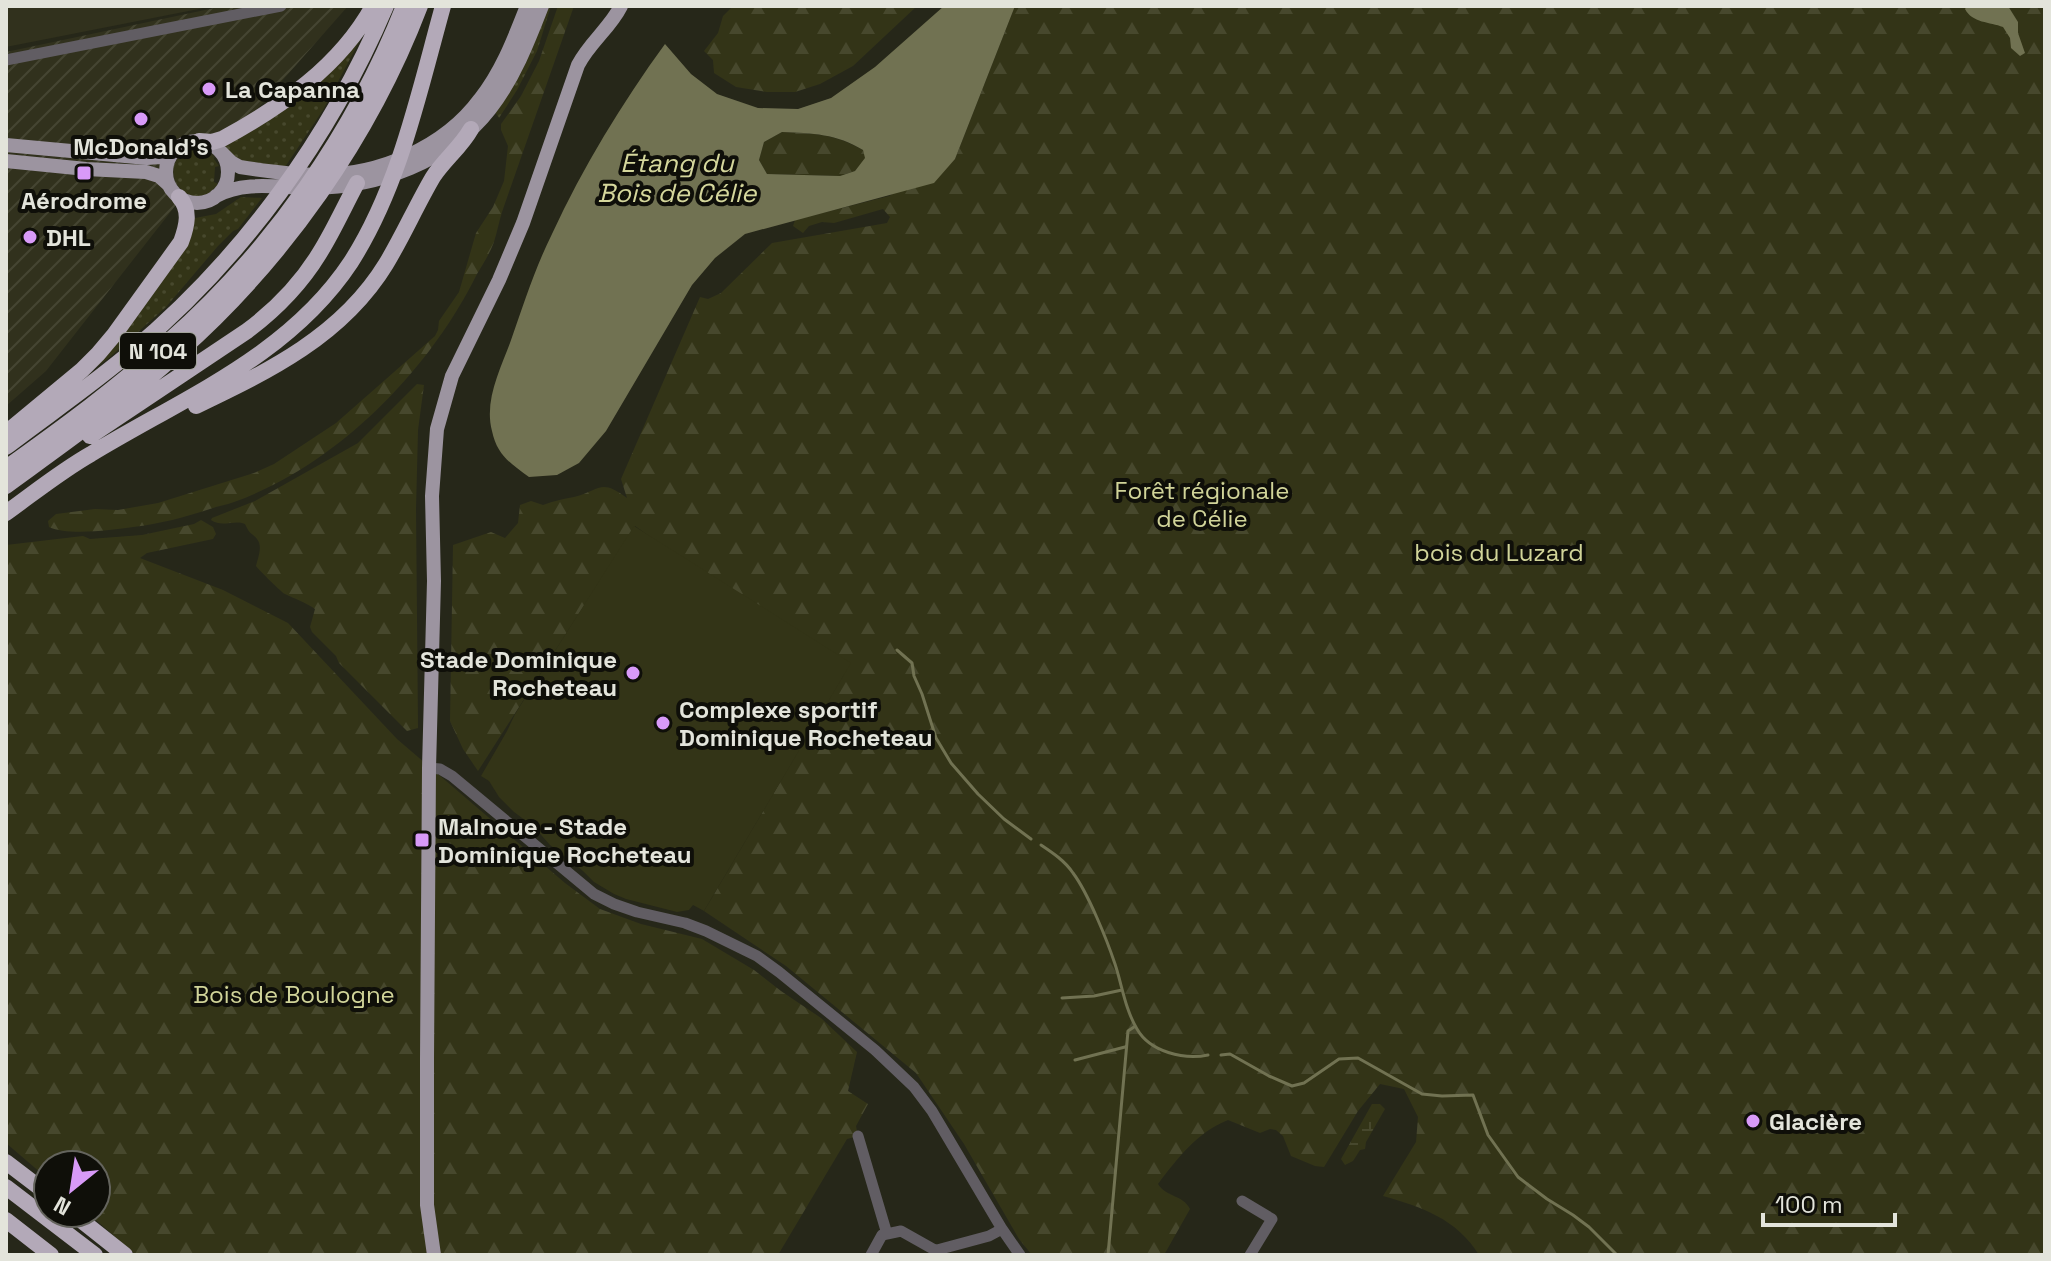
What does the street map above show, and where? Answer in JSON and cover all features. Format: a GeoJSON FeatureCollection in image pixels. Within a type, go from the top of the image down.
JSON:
{"type":"FeatureCollection","features":[{"type":"Feature","properties":{"kind":"highway"},"geometry":{"type":"LineString","coordinates":[[199,141],[212,142],[224,138],[278,105],[345,47],[373,6]]}},
{"type":"Feature","properties":{"kind":"highway"},"geometry":{"type":"LineString","coordinates":[[6,447],[131,352],[214,273],[266,210],[326,123],[386,6]]}},
{"type":"Feature","properties":{"kind":"highway","name":"N 104"},"geometry":{"type":"LineString","coordinates":[[6,486],[116,404],[181,350],[237,295],[306,213],[334,172],[404,6]]}},
{"type":"Feature","properties":{"kind":"highway","name":"N 104"},"geometry":{"type":"LineString","coordinates":[[6,468],[107,394],[172,339],[228,284],[379,96],[420,6]]}},
{"type":"Feature","properties":{"kind":"highway"},"geometry":{"type":"LineString","coordinates":[[6,513],[87,456],[225,378],[281,339],[328,292],[351,261],[375,218],[396,167],[443,6]]}},
{"type":"Feature","properties":{"kind":"highway"},"geometry":{"type":"LineString","coordinates":[[132,430],[149,430],[270,369],[338,323],[385,267],[440,167],[471,129]]}},
{"type":"Feature","properties":{"kind":"highway"},"geometry":{"type":"LineString","coordinates":[[29,469],[50,463],[269,314],[319,254],[357,183]]}},
{"type":"Feature","properties":{"kind":"highway"},"geometry":{"type":"LineString","coordinates":[[6,433],[98,354],[174,253],[182,238],[187,212],[174,192]]}},
{"type":"Feature","properties":{"kind":"highway"},"geometry":{"type":"LineString","coordinates":[[6,1162],[32,1182]]}},
{"type":"Feature","properties":{"kind":"highway"},"geometry":{"type":"LineString","coordinates":[[6,1187],[95,1255]]}},
{"type":"Feature","properties":{"kind":"highway"},"geometry":{"type":"LineString","coordinates":[[6,1220],[51,1255]]}},
{"type":"Feature","properties":{"kind":"highway"},"geometry":{"type":"LineString","coordinates":[[92,1229],[125,1255]]}},
{"type":"Feature","properties":{"kind":"main road"},"geometry":{"type":"LineString","coordinates":[[6,145],[147,158],[164,156],[187,142],[199,141],[213,145],[240,167],[321,175],[368,169],[415,153],[458,123],[480,100],[507,55],[527,6]]}},
{"type":"Feature","properties":{"kind":"main road"},"geometry":{"type":"LineString","coordinates":[[6,161],[146,172],[162,178],[174,192],[189,202],[200,203],[250,186],[314,188],[383,178],[434,157],[471,129],[489,110],[527,46],[542,6]]}},
{"type":"Feature","properties":{"kind":"main road"},"geometry":{"type":"LineString","coordinates":[[434,1255],[427,1205],[429,768],[434,581],[432,496],[437,429],[452,376],[523,223],[578,65],[618,12],[628,6]]}},
{"type":"Feature","properties":{"kind":"main road"},"geometry":{"type":"LineString","coordinates":[[174,192],[166,175],[166,165],[178,147]]}},
{"type":"Feature","properties":{"kind":"main road"},"geometry":{"type":"LineString","coordinates":[[216,196],[228,174],[221,152]]}},
{"type":"Feature","properties":{"kind":"street"},"geometry":{"type":"LineString","coordinates":[[6,60],[281,6]]}},
{"type":"Feature","properties":{"kind":"street"},"geometry":{"type":"LineString","coordinates":[[429,768],[440,769],[452,776],[594,894],[637,912],[685,923],[757,956],[875,1050],[914,1087],[944,1129],[1020,1255]]}},
{"type":"Feature","properties":{"kind":"street"},"geometry":{"type":"LineString","coordinates":[[858,1136],[887,1234]]}},
{"type":"Feature","properties":{"kind":"street"},"geometry":{"type":"LineString","coordinates":[[1242,1201],[1272,1219],[1250,1255]]}},
{"type":"Feature","properties":{"kind":"street"},"geometry":{"type":"LineString","coordinates":[[871,1255],[882,1235],[901,1231],[938,1252],[1002,1229]]}},
{"type":"Feature","properties":{"kind":"shaded area"},"geometry":{"type":"Polygon","coordinates":[[[6,6],[214,6],[6,47],[6,6]]]}},
{"type":"Feature","properties":{"kind":"shaded area"},"geometry":{"type":"Polygon","coordinates":[[[224,6],[348,6],[201,173],[46,371],[6,406],[6,52],[224,6]]]}},
{"type":"Feature","properties":{"kind":"green space"},"geometry":{"type":"Polygon","coordinates":[[[546,6],[551,6],[537,51],[499,118],[495,112],[546,6]]]}},
{"type":"Feature","properties":{"kind":"green space"},"geometry":{"type":"Polygon","coordinates":[[[558,6],[574,6],[492,246],[457,310],[433,345],[376,410],[309,464],[272,486],[234,502],[143,526],[78,532],[49,527],[48,521],[56,514],[95,509],[118,510],[158,503],[274,464],[336,423],[435,336],[439,321],[459,292],[476,233],[493,207],[504,181],[508,146],[501,124],[521,96],[539,61],[558,6]]]}},
{"type":"Feature","properties":{"kind":"green space"},"geometry":{"type":"Polygon","coordinates":[[[733,6],[917,6],[853,66],[820,84],[795,92],[767,92],[736,87],[714,73],[713,60],[704,51],[718,33],[723,16],[733,6]]]}},
{"type":"Feature","properties":{"kind":"green space","name":"Forêt régionale de Célie"},"geometry":{"type":"Polygon","coordinates":[[[1015,6],[2045,6],[2045,1255],[1479,1255],[1449,1223],[1425,1210],[1383,1196],[1416,1142],[1418,1117],[1404,1089],[1380,1084],[1358,1111],[1324,1167],[1291,1156],[1283,1136],[1276,1130],[1260,1133],[1228,1120],[1197,1139],[1158,1184],[1190,1209],[1164,1255],[1032,1255],[916,1073],[786,966],[704,911],[844,674],[635,526],[478,771],[450,721],[453,545],[491,532],[505,538],[518,523],[520,505],[531,501],[543,505],[600,487],[611,488],[627,498],[621,479],[700,297],[708,299],[721,293],[772,243],[887,223],[890,217],[883,209],[834,223],[822,222],[809,226],[803,233],[793,226],[795,220],[889,196],[955,159],[1015,6]]]}},
{"type":"Feature","properties":{"kind":"green space"},"geometry":{"type":"Polygon","coordinates":[[[360,40],[323,110],[285,167],[239,161],[223,146],[345,53],[360,40]]]}},
{"type":"Feature","properties":{"kind":"green space"},"geometry":{"type":"Polygon","coordinates":[[[782,132],[833,138],[863,150],[866,158],[855,171],[840,176],[767,174],[759,160],[764,142],[782,132]]]}},
{"type":"Feature","properties":{"kind":"green space"},"geometry":{"type":"Polygon","coordinates":[[[198,149],[209,152],[219,166],[215,167],[214,182],[218,184],[206,194],[195,196],[185,192],[174,174],[176,163],[183,154],[198,149]]]}},
{"type":"Feature","properties":{"kind":"green space"},"geometry":{"type":"Polygon","coordinates":[[[241,197],[262,198],[238,229],[218,246],[166,307],[110,357],[75,383],[190,219],[216,214],[241,197]]]}},
{"type":"Feature","properties":{"kind":"green space"},"geometry":{"type":"Polygon","coordinates":[[[417,384],[424,385],[418,430],[416,509],[418,728],[407,731],[312,632],[310,627],[315,609],[283,592],[256,566],[260,545],[245,524],[211,520],[255,501],[358,443],[417,384]]]}},
{"type":"Feature","properties":{"kind":"green space","name":"Bois de Boulogne"},"geometry":{"type":"Polygon","coordinates":[[[201,520],[213,527],[216,534],[213,539],[147,553],[140,558],[223,590],[288,623],[397,739],[565,883],[600,909],[641,924],[702,939],[754,970],[821,1018],[857,1052],[848,1091],[868,1104],[856,1126],[858,1136],[847,1139],[778,1255],[136,1255],[106,1229],[112,1229],[112,1149],[32,1149],[32,1165],[6,1143],[6,545],[83,536],[90,539],[142,535],[201,520]]]}},
{"type":"Feature","properties":{"kind":"green space","name":"Complexe sportif Dominique Rocheteau"},"geometry":{"type":"Polygon","coordinates":[[[634,526],[851,663],[704,911],[693,905],[689,910],[677,912],[626,899],[594,882],[514,812],[489,781],[481,776],[515,714],[634,526]]]}},
{"type":"Feature","properties":{"kind":"green space"},"geometry":{"type":"Polygon","coordinates":[[[1372,1104],[1380,1104],[1385,1109],[1365,1149],[1345,1165],[1341,1159],[1372,1104]]]}},
{"type":"Feature","properties":{"kind":"water","name":"Étang du Bois de Célie"},"geometry":{"type":"Polygon","coordinates":[[[944,6],[1015,6],[955,159],[934,183],[745,234],[715,258],[692,285],[606,431],[579,463],[557,475],[529,477],[510,463],[494,439],[490,408],[498,375],[530,287],[546,247],[590,160],[665,44],[691,74],[717,94],[758,108],[798,109],[831,98],[875,67],[944,6]],[[782,132],[764,142],[759,160],[767,174],[840,176],[855,171],[865,158],[863,150],[844,141],[824,135],[782,132]]]}},
{"type":"Feature","properties":{"kind":"water"},"geometry":{"type":"Polygon","coordinates":[[[1967,6],[2008,6],[2018,22],[2018,33],[2025,53],[2020,56],[2011,48],[2010,38],[2003,27],[1972,17],[1965,9],[1967,6]]]}},
{"type":"Feature","properties":{"kind":"waterway"},"geometry":{"type":"LineString","coordinates":[[897,650],[912,663],[936,738],[951,763],[1004,819],[1031,839]]}},
{"type":"Feature","properties":{"kind":"waterway"},"geometry":{"type":"LineString","coordinates":[[1041,845],[1066,865],[1085,892],[1112,954],[1129,1013],[1143,1037],[1159,1049],[1178,1055],[1208,1055]]}},
{"type":"Feature","properties":{"kind":"waterway"},"geometry":{"type":"LineString","coordinates":[[1062,998],[1122,990]]}},
{"type":"Feature","properties":{"kind":"waterway"},"geometry":{"type":"LineString","coordinates":[[1108,1255],[1128,1031],[1134,1027]]}},
{"type":"Feature","properties":{"kind":"waterway"},"geometry":{"type":"LineString","coordinates":[[1075,1060],[1125,1047]]}},
{"type":"Feature","properties":{"kind":"waterway"},"geometry":{"type":"LineString","coordinates":[[1221,1055],[1230,1054],[1292,1086],[1304,1083],[1339,1059],[1358,1058],[1422,1094],[1473,1095],[1488,1135],[1518,1177],[1589,1227],[1617,1255]]}},
{"type":"Feature","properties":{"kind":"place","name":"La Capanna"},"geometry":{"type":"Point","coordinates":[209,89]}},
{"type":"Feature","properties":{"kind":"place","name":"McDonald's"},"geometry":{"type":"Point","coordinates":[141,119]}},
{"type":"Feature","properties":{"kind":"place","name":"Aérodrome"},"geometry":{"type":"Point","coordinates":[84,173]}},
{"type":"Feature","properties":{"kind":"place","name":"DHL"},"geometry":{"type":"Point","coordinates":[30,237]}},
{"type":"Feature","properties":{"kind":"place","name":"Stade Dominique Rocheteau"},"geometry":{"type":"Point","coordinates":[633,673]}},
{"type":"Feature","properties":{"kind":"place","name":"Complexe sportif Dominique Rocheteau"},"geometry":{"type":"Point","coordinates":[663,723]}},
{"type":"Feature","properties":{"kind":"place","name":"Malnoue - Stade Dominique Rocheteau"},"geometry":{"type":"Point","coordinates":[422,840]}},
{"type":"Feature","properties":{"kind":"place","name":"Glacière"},"geometry":{"type":"Point","coordinates":[1753,1121]}},
{"type":"Feature","properties":{"kind":"park label","name":"bois du Luzard"},"geometry":{"type":"Point","coordinates":[1499,552]}}]}
